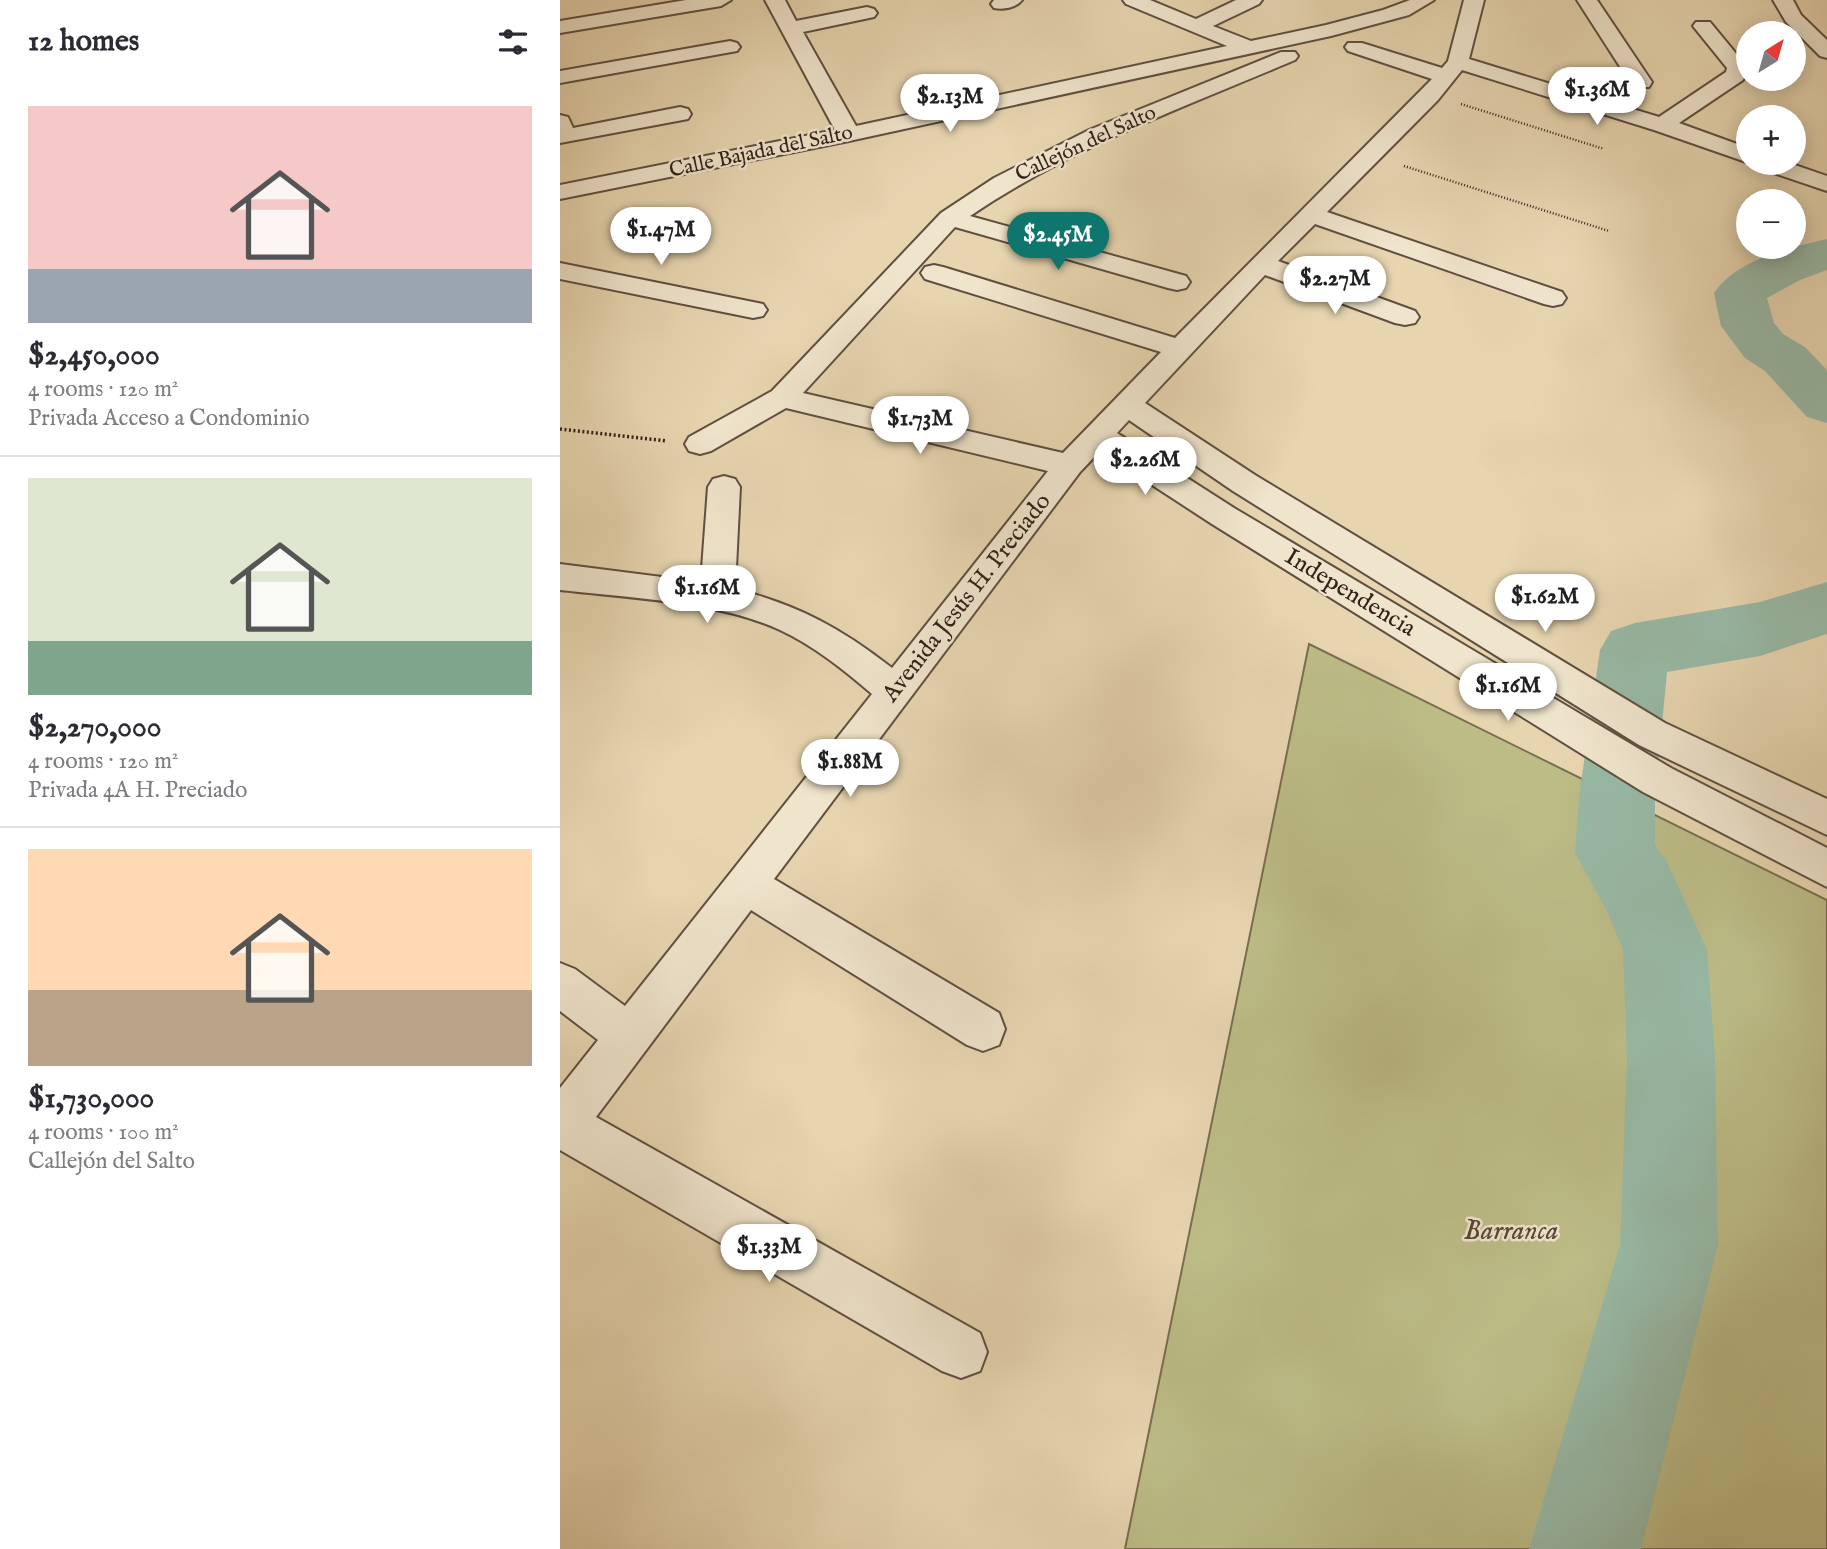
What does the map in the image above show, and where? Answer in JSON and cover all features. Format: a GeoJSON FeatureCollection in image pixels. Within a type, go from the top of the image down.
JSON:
{"type":"FeatureCollection","features":[{"type":"Feature","properties":{"kind":"street"},"geometry":{"type":"LineString","coordinates":[[560,27],[721,0]]}},
{"type":"Feature","properties":{"kind":"street"},"geometry":{"type":"LineString","coordinates":[[775,0],[849,134]]}},
{"type":"Feature","properties":{"kind":"street"},"geometry":{"type":"LineString","coordinates":[[1133,0],[1247,47]]}},
{"type":"Feature","properties":{"kind":"street"},"geometry":{"type":"LineString","coordinates":[[1196,26],[1252,0]]}},
{"type":"Feature","properties":{"kind":"street","name":"Calle Bajada del Salto"},"geometry":{"type":"LineString","coordinates":[[560,192],[849,134],[1331,30],[1352,22],[1406,11],[1424,0]]}},
{"type":"Feature","properties":{"kind":"street","name":"Avenida Jesús H. Preciado"},"geometry":{"type":"LineString","coordinates":[[561,1125],[1069,465],[1179,348],[1430,95],[1452,69],[1463,49],[1453,32],[1474,0]]}},
{"type":"Feature","properties":{"kind":"street"},"geometry":{"type":"LineString","coordinates":[[1587,0],[1641,82]]}},
{"type":"Feature","properties":{"kind":"street"},"geometry":{"type":"LineString","coordinates":[[1783,0],[1793,18],[1827,52]]}},
{"type":"Feature","properties":{"kind":"street"},"geometry":{"type":"LineString","coordinates":[[790,28],[867,13]]}},
{"type":"Feature","properties":{"kind":"street","name":"Calle Bajada del Salto"},"geometry":{"type":"LineString","coordinates":[[1331,30],[1361,30],[1423,23]]}},
{"type":"Feature","properties":{"kind":"street"},"geometry":{"type":"LineString","coordinates":[[1662,125],[1735,75],[1738,66],[1703,26]]}},
{"type":"Feature","properties":{"kind":"street","name":"Callejón del Salto"},"geometry":{"type":"LineString","coordinates":[[700,444],[782,398],[950,218],[1002,183],[1097,135],[1324,42],[1332,36],[1331,30]]}},
{"type":"Feature","properties":{"kind":"street"},"geometry":{"type":"LineString","coordinates":[[560,77],[730,47]]}},
{"type":"Feature","properties":{"kind":"street"},"geometry":{"type":"LineString","coordinates":[[1354,47],[1452,69],[1662,125],[1736,152]]}},
{"type":"Feature","properties":{"kind":"street"},"geometry":{"type":"LineString","coordinates":[[560,122],[564,137],[680,114]]}},
{"type":"Feature","properties":{"kind":"street"},"geometry":{"type":"LineString","coordinates":[[1801,175],[1827,184]]}},
{"type":"Feature","properties":{"kind":"street"},"geometry":{"type":"LineString","coordinates":[[1311,215],[1553,298]]}},
{"type":"Feature","properties":{"kind":"street"},"geometry":{"type":"LineString","coordinates":[[950,218],[1177,282]]}},
{"type":"Feature","properties":{"kind":"street"},"geometry":{"type":"LineString","coordinates":[[1261,264],[1405,317]]}},
{"type":"Feature","properties":{"kind":"street"},"geometry":{"type":"LineString","coordinates":[[560,271],[752,310]]}},
{"type":"Feature","properties":{"kind":"street"},"geometry":{"type":"LineString","coordinates":[[934,273],[1179,348]]}},
{"type":"Feature","properties":{"kind":"street"},"geometry":{"type":"LineString","coordinates":[[782,398],[1069,465]]}},
{"type":"Feature","properties":{"kind":"street","name":"Independencia"},"geometry":{"type":"LineString","coordinates":[[1125,404],[1244,483],[1652,734],[1827,818]]}},
{"type":"Feature","properties":{"kind":"street","name":"Independencia"},"geometry":{"type":"LineString","coordinates":[[1096,434],[1223,516],[1657,780],[1827,868]]}},
{"type":"Feature","properties":{"kind":"street"},"geometry":{"type":"LineString","coordinates":[[717,599],[724,487]]}},
{"type":"Feature","properties":{"kind":"street"},"geometry":{"type":"LineString","coordinates":[[560,577],[717,599],[777,614],[817,633],[895,692]]}},
{"type":"Feature","properties":{"kind":"street"},"geometry":{"type":"LineString","coordinates":[[747,885],[983,1029]]}},
{"type":"Feature","properties":{"kind":"street"},"geometry":{"type":"LineString","coordinates":[[560,984],[630,1037]]}},
{"type":"Feature","properties":{"kind":"street"},"geometry":{"type":"LineString","coordinates":[[561,1125],[961,1352]]}},
{"type":"Feature","properties":{"kind":"path"},"geometry":{"type":"LineString","coordinates":[[1430,95],[1604,149]]}},
{"type":"Feature","properties":{"kind":"path"},"geometry":{"type":"LineString","coordinates":[[1369,155],[1609,231]]}},
{"type":"Feature","properties":{"kind":"path"},"geometry":{"type":"LineString","coordinates":[[560,429],[700,444]]}},
{"type":"Feature","properties":{"kind":"green space","name":"Barranca"},"geometry":{"type":"Polygon","coordinates":[[[1309,644],[1827,900],[1827,1549],[1125,1549],[1309,644]]]}},
{"type":"Feature","properties":{"kind":"waterway"},"geometry":{"type":"LineString","coordinates":[[1827,254],[1782,269],[1740,293],[1748,326],[1764,346],[1785,359],[1827,404]]}},
{"type":"Feature","properties":{"kind":"waterway"},"geometry":{"type":"LineString","coordinates":[[1585,1549],[1669,1245],[1671,1058],[1665,950],[1640,892],[1615,853],[1617,797],[1635,650],[1760,629],[1827,608]]}}]}
